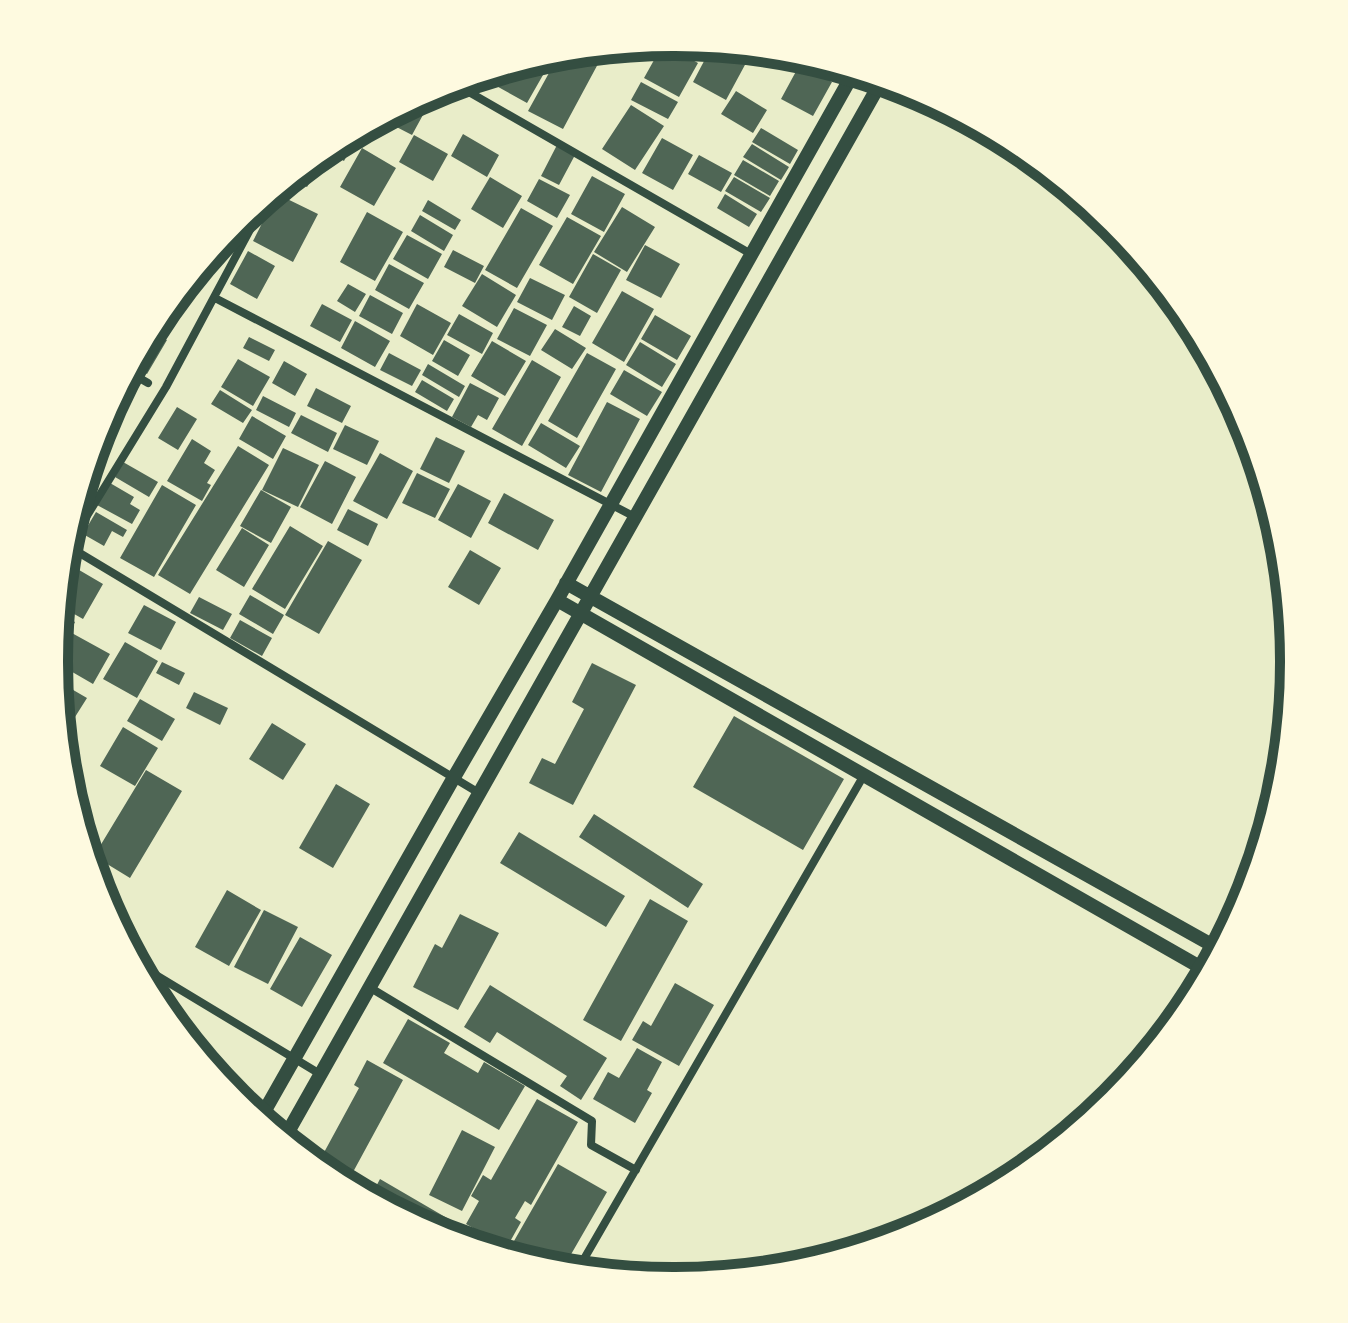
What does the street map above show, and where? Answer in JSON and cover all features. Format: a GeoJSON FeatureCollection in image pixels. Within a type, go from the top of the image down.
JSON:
{"type":"FeatureCollection","features":[{"type":"Feature","properties":{"kind":"street"},"geometry":{"type":"LineString","coordinates":[[266,1109],[848,82]]}},
{"type":"Feature","properties":{"kind":"street"},"geometry":{"type":"LineString","coordinates":[[289,1129],[876,91]]}},
{"type":"Feature","properties":{"kind":"street"},"geometry":{"type":"LineString","coordinates":[[469,92],[751,254]]}},
{"type":"Feature","properties":{"kind":"street"},"geometry":{"type":"LineString","coordinates":[[86,517],[166,387],[251,228]]}},
{"type":"Feature","properties":{"kind":"street"},"geometry":{"type":"LineString","coordinates":[[215,298],[635,517]]}},
{"type":"Feature","properties":{"kind":"street"},"geometry":{"type":"LineString","coordinates":[[140,378],[148,383]]}},
{"type":"Feature","properties":{"kind":"street"},"geometry":{"type":"LineString","coordinates":[[78,555],[479,793]]}},
{"type":"Feature","properties":{"kind":"street"},"geometry":{"type":"LineString","coordinates":[[566,583],[1209,943]]}},
{"type":"Feature","properties":{"kind":"street"},"geometry":{"type":"LineString","coordinates":[[557,600],[1197,965]]}},
{"type":"Feature","properties":{"kind":"street"},"geometry":{"type":"LineString","coordinates":[[583,1260],[864,775]]}},
{"type":"Feature","properties":{"kind":"street"},"geometry":{"type":"LineString","coordinates":[[157,976],[320,1074]]}},
{"type":"Feature","properties":{"kind":"street"},"geometry":{"type":"LineString","coordinates":[[369,987],[592,1121],[591,1145],[636,1170]]}},
{"type":"Feature","properties":{"kind":"building"},"geometry":{"type":"Polygon","coordinates":[[[656,56],[686,56],[698,63],[679,97],[644,78],[656,56]]]}},
{"type":"Feature","properties":{"kind":"building"},"geometry":{"type":"Polygon","coordinates":[[[706,57],[747,60],[726,100],[693,82],[706,57]]]}},
{"type":"Feature","properties":{"kind":"building"},"geometry":{"type":"Polygon","coordinates":[[[600,61],[563,129],[528,111],[551,69],[600,61]]]}},
{"type":"Feature","properties":{"kind":"building"},"geometry":{"type":"Polygon","coordinates":[[[797,69],[818,74],[832,82],[813,116],[781,99],[797,69]]]}},
{"type":"Feature","properties":{"kind":"building"},"geometry":{"type":"Polygon","coordinates":[[[546,70],[527,103],[493,84],[546,70]]]}},
{"type":"Feature","properties":{"kind":"building"},"geometry":{"type":"Polygon","coordinates":[[[641,82],[678,102],[668,119],[631,100],[641,82]]]}},
{"type":"Feature","properties":{"kind":"building"},"geometry":{"type":"Polygon","coordinates":[[[736,91],[767,110],[753,133],[721,114],[736,91]]]}},
{"type":"Feature","properties":{"kind":"building"},"geometry":{"type":"Polygon","coordinates":[[[631,105],[664,126],[635,170],[602,149],[631,105]]]}},
{"type":"Feature","properties":{"kind":"building"},"geometry":{"type":"Polygon","coordinates":[[[421,111],[424,113],[412,135],[393,125],[421,111]]]}},
{"type":"Feature","properties":{"kind":"building"},"geometry":{"type":"Polygon","coordinates":[[[761,128],[798,150],[790,164],[752,142],[761,128]]]}},
{"type":"Feature","properties":{"kind":"building"},"geometry":{"type":"Polygon","coordinates":[[[463,134],[499,155],[487,177],[451,156],[463,134]]]}},
{"type":"Feature","properties":{"kind":"building"},"geometry":{"type":"Polygon","coordinates":[[[414,135],[448,154],[433,181],[399,162],[414,135]]]}},
{"type":"Feature","properties":{"kind":"building"},"geometry":{"type":"Polygon","coordinates":[[[662,138],[693,155],[673,190],[642,173],[662,138]]]}},
{"type":"Feature","properties":{"kind":"building"},"geometry":{"type":"Polygon","coordinates":[[[752,144],[789,167],[781,180],[743,157],[752,144]]]}},
{"type":"Feature","properties":{"kind":"building"},"geometry":{"type":"Polygon","coordinates":[[[557,145],[575,155],[559,185],[541,176],[557,145]]]}},
{"type":"Feature","properties":{"kind":"building"},"geometry":{"type":"Polygon","coordinates":[[[362,148],[396,168],[374,206],[340,187],[362,148]]]}},
{"type":"Feature","properties":{"kind":"building"},"geometry":{"type":"Polygon","coordinates":[[[699,155],[732,173],[721,192],[688,174],[699,155]]]}},
{"type":"Feature","properties":{"kind":"building"},"geometry":{"type":"Polygon","coordinates":[[[743,160],[779,181],[770,196],[734,175],[743,160]]]}},
{"type":"Feature","properties":{"kind":"building"},"geometry":{"type":"Polygon","coordinates":[[[314,174],[307,187],[302,184],[314,174]]]}},
{"type":"Feature","properties":{"kind":"building"},"geometry":{"type":"Polygon","coordinates":[[[592,176],[625,194],[604,232],[571,214],[592,176]]]}},
{"type":"Feature","properties":{"kind":"building"},"geometry":{"type":"Polygon","coordinates":[[[490,177],[522,196],[503,228],[471,209],[490,177]]]}},
{"type":"Feature","properties":{"kind":"building"},"geometry":{"type":"Polygon","coordinates":[[[734,177],[770,198],[761,212],[725,191],[734,177]]]}},
{"type":"Feature","properties":{"kind":"building"},"geometry":{"type":"Polygon","coordinates":[[[539,179],[570,195],[557,218],[527,201],[539,179]]]}},
{"type":"Feature","properties":{"kind":"building"},"geometry":{"type":"Polygon","coordinates":[[[725,194],[757,214],[749,227],[717,208],[725,194]]]}},
{"type":"Feature","properties":{"kind":"building"},"geometry":{"type":"Polygon","coordinates":[[[285,198],[318,214],[293,262],[253,241],[267,213],[285,198]]]}},
{"type":"Feature","properties":{"kind":"building"},"geometry":{"type":"Polygon","coordinates":[[[428,200],[461,220],[455,230],[422,211],[428,200]]]}},
{"type":"Feature","properties":{"kind":"building"},"geometry":{"type":"Polygon","coordinates":[[[622,207],[655,227],[627,272],[594,252],[622,207]]]}},
{"type":"Feature","properties":{"kind":"building"},"geometry":{"type":"Polygon","coordinates":[[[521,208],[553,226],[517,288],[485,270],[521,208]]]}},
{"type":"Feature","properties":{"kind":"building"},"geometry":{"type":"Polygon","coordinates":[[[367,212],[403,232],[375,281],[340,262],[367,212]]]}},
{"type":"Feature","properties":{"kind":"building"},"geometry":{"type":"Polygon","coordinates":[[[420,215],[453,235],[444,251],[411,231],[420,215]]]}},
{"type":"Feature","properties":{"kind":"building"},"geometry":{"type":"Polygon","coordinates":[[[567,217],[601,236],[573,284],[539,265],[567,217]]]}},
{"type":"Feature","properties":{"kind":"building"},"geometry":{"type":"Polygon","coordinates":[[[407,235],[442,254],[428,279],[393,259],[407,235]]]}},
{"type":"Feature","properties":{"kind":"building"},"geometry":{"type":"Polygon","coordinates":[[[645,245],[680,264],[661,298],[626,280],[645,245]]]}},
{"type":"Feature","properties":{"kind":"building"},"geometry":{"type":"Polygon","coordinates":[[[453,250],[484,266],[475,283],[444,267],[453,250]]]}},
{"type":"Feature","properties":{"kind":"building"},"geometry":{"type":"Polygon","coordinates":[[[248,251],[275,266],[257,299],[230,284],[248,251]]]}},
{"type":"Feature","properties":{"kind":"building"},"geometry":{"type":"Polygon","coordinates":[[[593,254],[621,270],[597,313],[569,297],[593,254]]]}},
{"type":"Feature","properties":{"kind":"building"},"geometry":{"type":"Polygon","coordinates":[[[389,264],[424,283],[409,309],[375,290],[389,264]]]}},
{"type":"Feature","properties":{"kind":"building"},"geometry":{"type":"Polygon","coordinates":[[[482,274],[516,295],[497,327],[462,306],[482,274]]]}},
{"type":"Feature","properties":{"kind":"building"},"geometry":{"type":"Polygon","coordinates":[[[530,278],[565,295],[552,320],[517,302],[530,278]]]}},
{"type":"Feature","properties":{"kind":"building"},"geometry":{"type":"Polygon","coordinates":[[[348,284],[366,294],[355,312],[337,301],[348,284]]]}},
{"type":"Feature","properties":{"kind":"building"},"geometry":{"type":"Polygon","coordinates":[[[622,291],[654,309],[624,362],[592,343],[622,291]]]}},
{"type":"Feature","properties":{"kind":"building"},"geometry":{"type":"Polygon","coordinates":[[[370,295],[403,313],[392,334],[359,316],[370,295]]]}},
{"type":"Feature","properties":{"kind":"building"},"geometry":{"type":"Polygon","coordinates":[[[322,304],[352,320],[340,342],[310,326],[322,304]]]}},
{"type":"Feature","properties":{"kind":"building"},"geometry":{"type":"Polygon","coordinates":[[[417,304],[451,323],[433,355],[400,336],[417,304]]]}},
{"type":"Feature","properties":{"kind":"building"},"geometry":{"type":"Polygon","coordinates":[[[574,306],[591,316],[580,336],[562,327],[574,306]]]}},
{"type":"Feature","properties":{"kind":"building"},"geometry":{"type":"Polygon","coordinates":[[[514,308],[547,325],[530,356],[497,339],[514,308]]]}},
{"type":"Feature","properties":{"kind":"building"},"geometry":{"type":"Polygon","coordinates":[[[459,314],[493,333],[482,354],[447,335],[459,314]]]}},
{"type":"Feature","properties":{"kind":"building"},"geometry":{"type":"Polygon","coordinates":[[[655,315],[691,336],[677,360],[641,339],[655,315]]]}},
{"type":"Feature","properties":{"kind":"building"},"geometry":{"type":"Polygon","coordinates":[[[355,321],[390,341],[375,367],[341,348],[355,321]]]}},
{"type":"Feature","properties":{"kind":"building"},"geometry":{"type":"Polygon","coordinates":[[[555,329],[586,348],[572,369],[541,350],[555,329]]]}},
{"type":"Feature","properties":{"kind":"building"},"geometry":{"type":"Polygon","coordinates":[[[249,337],[275,350],[269,361],[243,348],[249,337]]]}},
{"type":"Feature","properties":{"kind":"building"},"geometry":{"type":"Polygon","coordinates":[[[163,338],[167,340],[147,374],[143,372],[163,338]]]}},
{"type":"Feature","properties":{"kind":"building"},"geometry":{"type":"Polygon","coordinates":[[[444,340],[470,355],[458,376],[432,361],[444,340]]]}},
{"type":"Feature","properties":{"kind":"building"},"geometry":{"type":"Polygon","coordinates":[[[492,341],[526,361],[505,396],[471,376],[492,341]]]}},
{"type":"Feature","properties":{"kind":"building"},"geometry":{"type":"Polygon","coordinates":[[[640,342],[676,364],[662,387],[626,365],[640,342]]]}},
{"type":"Feature","properties":{"kind":"building"},"geometry":{"type":"Polygon","coordinates":[[[389,353],[421,370],[412,386],[380,370],[389,353]]]}},
{"type":"Feature","properties":{"kind":"building"},"geometry":{"type":"Polygon","coordinates":[[[587,353],[616,369],[577,438],[548,421],[587,353]]]}},
{"type":"Feature","properties":{"kind":"building"},"geometry":{"type":"Polygon","coordinates":[[[238,359],[270,377],[253,406],[221,387],[238,359]]]}},
{"type":"Feature","properties":{"kind":"building"},"geometry":{"type":"Polygon","coordinates":[[[532,360],[561,377],[522,446],[492,429],[532,360]]]}},
{"type":"Feature","properties":{"kind":"building"},"geometry":{"type":"Polygon","coordinates":[[[284,361],[307,374],[295,396],[272,383],[284,361]]]}},
{"type":"Feature","properties":{"kind":"building"},"geometry":{"type":"Polygon","coordinates":[[[428,364],[465,386],[459,397],[422,375],[428,364]]]}},
{"type":"Feature","properties":{"kind":"building"},"geometry":{"type":"Polygon","coordinates":[[[624,370],[662,392],[647,416],[610,394],[624,370]]]}},
{"type":"Feature","properties":{"kind":"building"},"geometry":{"type":"Polygon","coordinates":[[[422,380],[454,399],[447,411],[415,392],[422,380]]]}},
{"type":"Feature","properties":{"kind":"building"},"geometry":{"type":"Polygon","coordinates":[[[470,383],[499,398],[487,420],[478,415],[471,427],[452,417],[470,383]]]}},
{"type":"Feature","properties":{"kind":"building"},"geometry":{"type":"Polygon","coordinates":[[[316,388],[351,406],[342,423],[307,406],[316,388]]]}},
{"type":"Feature","properties":{"kind":"building"},"geometry":{"type":"Polygon","coordinates":[[[220,390],[252,410],[243,423],[211,404],[220,390]]]}},
{"type":"Feature","properties":{"kind":"building"},"geometry":{"type":"Polygon","coordinates":[[[263,396],[296,413],[289,427],[256,410],[263,396]]]}},
{"type":"Feature","properties":{"kind":"building"},"geometry":{"type":"Polygon","coordinates":[[[607,402],[640,419],[601,492],[568,475],[607,402]]]}},
{"type":"Feature","properties":{"kind":"building"},"geometry":{"type":"Polygon","coordinates":[[[177,407],[197,419],[178,450],[158,438],[177,407]]]}},
{"type":"Feature","properties":{"kind":"building"},"geometry":{"type":"Polygon","coordinates":[[[301,415],[337,433],[328,452],[291,433],[301,415]]]}},
{"type":"Feature","properties":{"kind":"building"},"geometry":{"type":"Polygon","coordinates":[[[252,416],[286,436],[273,459],[239,439],[252,416]]]}},
{"type":"Feature","properties":{"kind":"building"},"geometry":{"type":"Polygon","coordinates":[[[541,423],[580,446],[566,468],[528,445],[541,423]]]}},
{"type":"Feature","properties":{"kind":"building"},"geometry":{"type":"Polygon","coordinates":[[[345,425],[379,441],[367,465],[333,449],[345,425]]]}},
{"type":"Feature","properties":{"kind":"building"},"geometry":{"type":"Polygon","coordinates":[[[436,437],[465,451],[449,483],[420,469],[436,437]]]}},
{"type":"Feature","properties":{"kind":"building"},"geometry":{"type":"Polygon","coordinates":[[[192,439],[211,451],[204,463],[215,470],[202,501],[167,481],[192,439]]]}},
{"type":"Feature","properties":{"kind":"building"},"geometry":{"type":"Polygon","coordinates":[[[238,446],[269,465],[190,594],[158,575],[238,446]]]}},
{"type":"Feature","properties":{"kind":"building"},"geometry":{"type":"Polygon","coordinates":[[[283,448],[319,465],[298,507],[262,490],[283,448]]]}},
{"type":"Feature","properties":{"kind":"building"},"geometry":{"type":"Polygon","coordinates":[[[380,453],[413,471],[387,519],[353,501],[380,453]]]}},
{"type":"Feature","properties":{"kind":"building"},"geometry":{"type":"Polygon","coordinates":[[[325,461],[356,477],[332,524],[300,507],[325,461]]]}},
{"type":"Feature","properties":{"kind":"building"},"geometry":{"type":"Polygon","coordinates":[[[123,462],[158,482],[149,497],[115,477],[123,462]]]}},
{"type":"Feature","properties":{"kind":"building"},"geometry":{"type":"Polygon","coordinates":[[[417,473],[450,489],[435,518],[402,503],[417,473]]]}},
{"type":"Feature","properties":{"kind":"building"},"geometry":{"type":"Polygon","coordinates":[[[110,483],[134,497],[130,504],[140,510],[132,524],[97,505],[110,483]]]}},
{"type":"Feature","properties":{"kind":"building"},"geometry":{"type":"Polygon","coordinates":[[[458,484],[491,501],[471,538],[438,520],[458,484]]]}},
{"type":"Feature","properties":{"kind":"building"},"geometry":{"type":"Polygon","coordinates":[[[162,485],[196,505],[154,577],[120,558],[162,485]]]}},
{"type":"Feature","properties":{"kind":"building"},"geometry":{"type":"Polygon","coordinates":[[[261,490],[291,507],[271,543],[240,526],[261,490]]]}},
{"type":"Feature","properties":{"kind":"building"},"geometry":{"type":"Polygon","coordinates":[[[504,493],[554,520],[538,550],[488,523],[504,493]]]}},
{"type":"Feature","properties":{"kind":"building"},"geometry":{"type":"Polygon","coordinates":[[[348,509],[378,524],[368,546],[337,530],[348,509]]]}},
{"type":"Feature","properties":{"kind":"building"},"geometry":{"type":"Polygon","coordinates":[[[96,512],[127,530],[123,537],[112,531],[104,546],[83,534],[96,512]]]}},
{"type":"Feature","properties":{"kind":"building"},"geometry":{"type":"Polygon","coordinates":[[[290,526],[323,546],[285,609],[252,589],[290,526]]]}},
{"type":"Feature","properties":{"kind":"building"},"geometry":{"type":"Polygon","coordinates":[[[242,528],[269,545],[244,587],[216,570],[242,528]]]}},
{"type":"Feature","properties":{"kind":"building"},"geometry":{"type":"Polygon","coordinates":[[[328,541],[362,560],[319,634],[285,615],[328,541]]]}},
{"type":"Feature","properties":{"kind":"building"},"geometry":{"type":"Polygon","coordinates":[[[470,550],[501,568],[479,605],[448,587],[470,550]]]}},
{"type":"Feature","properties":{"kind":"building"},"geometry":{"type":"Polygon","coordinates":[[[76,568],[103,584],[83,619],[71,612],[76,568]]]}},
{"type":"Feature","properties":{"kind":"building"},"geometry":{"type":"Polygon","coordinates":[[[250,595],[284,615],[273,634],[239,614],[250,595]]]}},
{"type":"Feature","properties":{"kind":"building"},"geometry":{"type":"Polygon","coordinates":[[[199,597],[232,614],[223,630],[190,613],[199,597]]]}},
{"type":"Feature","properties":{"kind":"building"},"geometry":{"type":"Polygon","coordinates":[[[144,605],[176,622],[161,650],[128,633],[144,605]]]}},
{"type":"Feature","properties":{"kind":"building"},"geometry":{"type":"Polygon","coordinates":[[[70,619],[75,622],[70,632],[110,654],[93,684],[68,670],[70,619]]]}},
{"type":"Feature","properties":{"kind":"building"},"geometry":{"type":"Polygon","coordinates":[[[240,620],[272,638],[262,656],[230,638],[240,620]]]}},
{"type":"Feature","properties":{"kind":"building"},"geometry":{"type":"Polygon","coordinates":[[[125,642],[158,661],[137,698],[103,679],[125,642]]]}},
{"type":"Feature","properties":{"kind":"building"},"geometry":{"type":"Polygon","coordinates":[[[162,662],[185,673],[179,685],[156,673],[162,662]]]}},
{"type":"Feature","properties":{"kind":"building"},"geometry":{"type":"Polygon","coordinates":[[[592,663],[636,685],[573,805],[529,783],[542,758],[555,764],[584,709],[572,702],[592,663]]]}},
{"type":"Feature","properties":{"kind":"building"},"geometry":{"type":"Polygon","coordinates":[[[69,688],[87,698],[75,717],[71,715],[69,688]]]}},
{"type":"Feature","properties":{"kind":"building"},"geometry":{"type":"Polygon","coordinates":[[[194,692],[228,708],[220,725],[186,708],[194,692]]]}},
{"type":"Feature","properties":{"kind":"building"},"geometry":{"type":"Polygon","coordinates":[[[140,699],[175,719],[162,741],[127,721],[140,699]]]}},
{"type":"Feature","properties":{"kind":"building"},"geometry":{"type":"Polygon","coordinates":[[[734,716],[844,779],[803,850],[693,787],[734,716]]]}},
{"type":"Feature","properties":{"kind":"building"},"geometry":{"type":"Polygon","coordinates":[[[272,723],[306,744],[283,780],[249,759],[272,723]]]}},
{"type":"Feature","properties":{"kind":"building"},"geometry":{"type":"Polygon","coordinates":[[[123,727],[158,748],[135,786],[100,766],[123,727]]]}},
{"type":"Feature","properties":{"kind":"building"},"geometry":{"type":"Polygon","coordinates":[[[146,770],[182,791],[130,878],[103,862],[99,848],[146,770]]]}},
{"type":"Feature","properties":{"kind":"building"},"geometry":{"type":"Polygon","coordinates":[[[336,784],[370,804],[333,868],[299,848],[336,784]]]}},
{"type":"Feature","properties":{"kind":"building"},"geometry":{"type":"Polygon","coordinates":[[[594,814],[703,884],[688,908],[579,837],[594,814]]]}},
{"type":"Feature","properties":{"kind":"building"},"geometry":{"type":"Polygon","coordinates":[[[519,832],[625,896],[606,927],[500,863],[519,832]]]}},
{"type":"Feature","properties":{"kind":"building"},"geometry":{"type":"Polygon","coordinates":[[[227,890],[261,910],[229,966],[195,947],[227,890]]]}},
{"type":"Feature","properties":{"kind":"building"},"geometry":{"type":"Polygon","coordinates":[[[650,899],[688,921],[621,1041],[583,1020],[650,899]]]}},
{"type":"Feature","properties":{"kind":"building"},"geometry":{"type":"Polygon","coordinates":[[[264,910],[298,927],[268,984],[234,967],[264,910]]]}},
{"type":"Feature","properties":{"kind":"building"},"geometry":{"type":"Polygon","coordinates":[[[460,914],[499,933],[458,1010],[413,987],[435,944],[442,948],[460,914]]]}},
{"type":"Feature","properties":{"kind":"building"},"geometry":{"type":"Polygon","coordinates":[[[300,937],[332,955],[302,1007],[270,989],[300,937]]]}},
{"type":"Feature","properties":{"kind":"building"},"geometry":{"type":"Polygon","coordinates":[[[675,983],[714,1005],[679,1066],[632,1040],[643,1021],[651,1026],[675,983]]]}},
{"type":"Feature","properties":{"kind":"building"},"geometry":{"type":"Polygon","coordinates":[[[490,985],[607,1058],[581,1100],[560,1086],[567,1076],[497,1032],[490,1043],[464,1027],[490,985]]]}},
{"type":"Feature","properties":{"kind":"building"},"geometry":{"type":"Polygon","coordinates":[[[408,1019],[450,1043],[444,1053],[478,1073],[484,1062],[525,1086],[499,1130],[383,1063],[408,1019]]]}},
{"type":"Feature","properties":{"kind":"building"},"geometry":{"type":"Polygon","coordinates":[[[637,1048],[662,1062],[647,1090],[652,1093],[635,1123],[593,1099],[608,1072],[619,1078],[637,1048]]]}},
{"type":"Feature","properties":{"kind":"building"},"geometry":{"type":"Polygon","coordinates":[[[367,1060],[403,1080],[352,1174],[323,1154],[359,1088],[354,1085],[367,1060]]]}},
{"type":"Feature","properties":{"kind":"building"},"geometry":{"type":"Polygon","coordinates":[[[537,1099],[578,1122],[531,1205],[525,1201],[515,1218],[521,1222],[509,1244],[493,1239],[466,1224],[479,1201],[471,1196],[483,1175],[491,1180],[537,1099]]]}},
{"type":"Feature","properties":{"kind":"building"},"geometry":{"type":"Polygon","coordinates":[[[462,1130],[495,1147],[462,1211],[429,1195],[462,1130]]]}},
{"type":"Feature","properties":{"kind":"building"},"geometry":{"type":"Polygon","coordinates":[[[558,1164],[607,1192],[569,1257],[512,1245],[558,1164]]]}},
{"type":"Feature","properties":{"kind":"building"},"geometry":{"type":"Polygon","coordinates":[[[380,1179],[471,1232],[406,1205],[375,1188],[380,1179]]]}}]}
